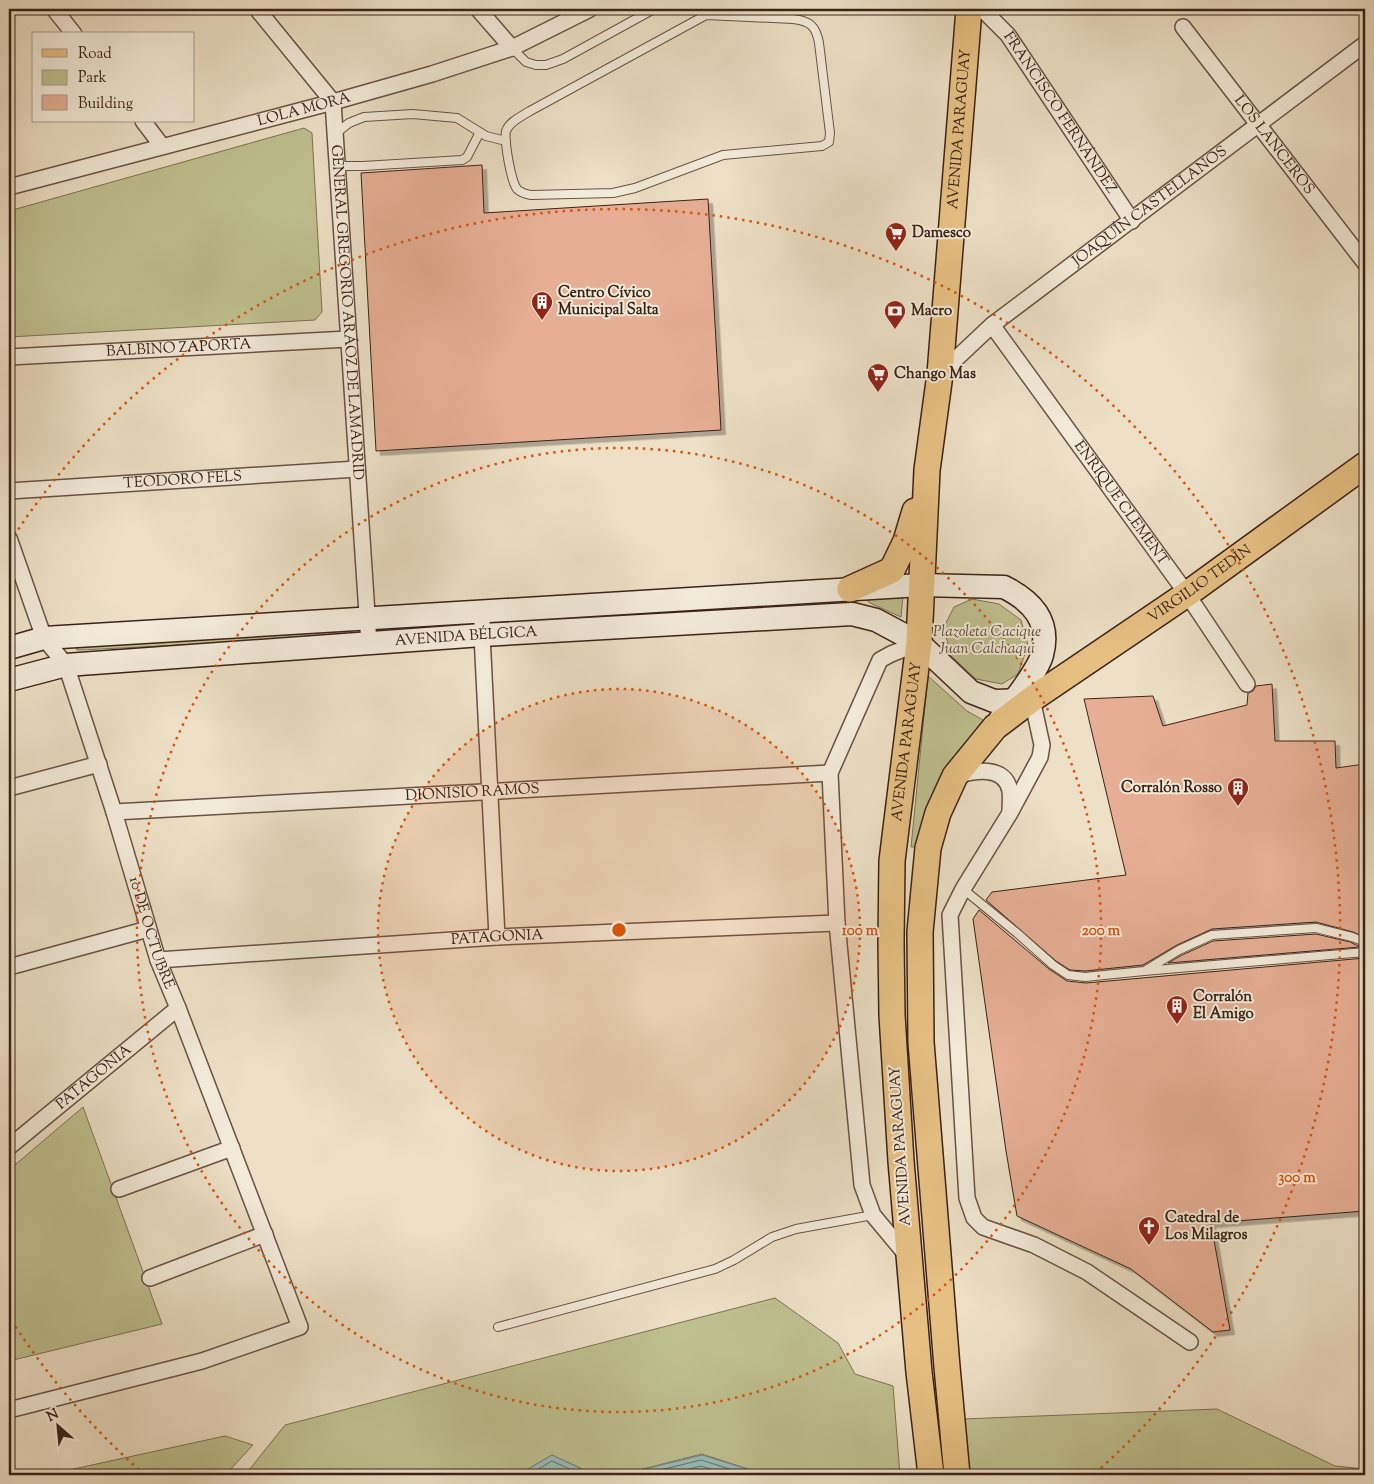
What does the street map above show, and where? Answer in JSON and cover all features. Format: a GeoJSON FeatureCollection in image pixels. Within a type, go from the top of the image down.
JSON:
{"type":"FeatureCollection","features":[{"type":"Feature","properties":{"kind":"main road","name":"AVENIDA PARAGUAY"},"geometry":{"type":"LineString","coordinates":[[930,1475],[909,1259],[892,1015],[892,861],[919,643],[920,585],[927,470],[940,374],[969,9]]}},
{"type":"Feature","properties":{"kind":"main road","name":"VIRGILIO TEDÍN"},"geometry":{"type":"LineString","coordinates":[[1023,700],[1187,594],[1365,465]]}},
{"type":"Feature","properties":{"kind":"main road"},"geometry":{"type":"LineString","coordinates":[[850,589],[892,570],[906,541],[927,470]]}},
{"type":"Feature","properties":{"kind":"main road"},"geometry":{"type":"LineString","coordinates":[[919,643],[970,692],[994,701],[1023,700],[1032,674],[1042,655],[1044,636],[1041,620],[1032,607],[1015,593],[1004,588],[920,585]]}},
{"type":"Feature","properties":{"kind":"main road","name":"AVENIDA BÉLGICA"},"geometry":{"type":"LineString","coordinates":[[9,648],[44,638],[920,585]]}},
{"type":"Feature","properties":{"kind":"main road","name":"AVENIDA BÉLGICA"},"geometry":{"type":"LineString","coordinates":[[9,680],[66,665],[482,635],[852,614],[876,620],[919,643]]}},
{"type":"Feature","properties":{"kind":"main road","name":"AVENIDA PARAGUAY"},"geometry":{"type":"LineString","coordinates":[[958,1475],[947,1367],[921,1042],[920,932],[928,848],[938,813],[955,776],[995,728],[1023,700]]}},
{"type":"Feature","properties":{"kind":"street"},"geometry":{"type":"LineString","coordinates":[[54,9],[72,32]]}},
{"type":"Feature","properties":{"kind":"street"},"geometry":{"type":"LineString","coordinates":[[256,9],[333,102]]}},
{"type":"Feature","properties":{"kind":"street"},"geometry":{"type":"LineString","coordinates":[[478,9],[512,48]]}},
{"type":"Feature","properties":{"kind":"street","name":"LOLA MORA"},"geometry":{"type":"LineString","coordinates":[[9,187],[333,102],[432,74],[512,48],[590,9]]}},
{"type":"Feature","properties":{"kind":"street","name":"FRANCISCO FERNÁNDEZ"},"geometry":{"type":"LineString","coordinates":[[982,9],[1008,35],[1132,221]]}},
{"type":"Feature","properties":{"kind":"street","name":"LOS LANCEROS"},"geometry":{"type":"LineString","coordinates":[[1183,27],[1365,262]]}},
{"type":"Feature","properties":{"kind":"street","name":"JOAQUÍN CASTELLANOS"},"geometry":{"type":"LineString","coordinates":[[940,374],[992,325],[1365,44]]}},
{"type":"Feature","properties":{"kind":"street","name":"GENERAL GREGORIO ARÁOZ DE LAMADRID"},"geometry":{"type":"LineString","coordinates":[[333,102],[370,644]]}},
{"type":"Feature","properties":{"kind":"street"},"geometry":{"type":"LineString","coordinates":[[144,122],[162,146]]}},
{"type":"Feature","properties":{"kind":"street","name":"ENRIQUE CLEMENT"},"geometry":{"type":"LineString","coordinates":[[992,325],[1187,594],[1247,684]]}},
{"type":"Feature","properties":{"kind":"street","name":"BALBINO ZAPORTA"},"geometry":{"type":"LineString","coordinates":[[9,357],[348,339]]}},
{"type":"Feature","properties":{"kind":"street","name":"TEODORO FELS"},"geometry":{"type":"LineString","coordinates":[[9,491],[357,469]]}},
{"type":"Feature","properties":{"kind":"street","name":"10 DE OCTUBRE"},"geometry":{"type":"LineString","coordinates":[[9,539],[44,638],[66,665],[114,812],[158,960],[266,1234],[300,1327],[202,1361],[9,1410]]}},
{"type":"Feature","properties":{"kind":"street"},"geometry":{"type":"LineString","coordinates":[[482,611],[496,938]]}},
{"type":"Feature","properties":{"kind":"street"},"geometry":{"type":"LineString","coordinates":[[909,1259],[873,1215],[862,1185],[837,923],[830,773],[880,660],[919,643]]}},
{"type":"Feature","properties":{"kind":"street"},"geometry":{"type":"LineString","coordinates":[[1023,700],[1042,745],[1040,757],[1010,813],[963,889],[950,915],[967,1198],[974,1218],[983,1227],[1034,1245],[1087,1272],[1190,1342]]}},
{"type":"Feature","properties":{"kind":"street"},"geometry":{"type":"LineString","coordinates":[[9,788],[99,764]]}},
{"type":"Feature","properties":{"kind":"street"},"geometry":{"type":"LineString","coordinates":[[955,776],[973,771],[988,771],[1002,777],[1010,789],[1010,813]]}},
{"type":"Feature","properties":{"kind":"street","name":"DIONISIO RAMOS"},"geometry":{"type":"LineString","coordinates":[[114,812],[830,773]]}},
{"type":"Feature","properties":{"kind":"street","name":"PATAGONIA"},"geometry":{"type":"LineString","coordinates":[[158,960],[496,938],[837,923]]}},
{"type":"Feature","properties":{"kind":"street"},"geometry":{"type":"LineString","coordinates":[[9,966],[148,929]]}},
{"type":"Feature","properties":{"kind":"street","name":"PATAGONIA"},"geometry":{"type":"LineString","coordinates":[[9,1147],[178,1008]]}},
{"type":"Feature","properties":{"kind":"street"},"geometry":{"type":"LineString","coordinates":[[119,1189],[232,1148]]}},
{"type":"Feature","properties":{"kind":"street"},"geometry":{"type":"LineString","coordinates":[[150,1278],[266,1234]]}},
{"type":"Feature","properties":{"kind":"lane"},"geometry":{"type":"LineString","coordinates":[[512,48],[526,62],[546,65],[563,58],[654,9]]}},
{"type":"Feature","properties":{"kind":"lane"},"geometry":{"type":"LineString","coordinates":[[705,12],[805,20],[813,27],[819,43],[830,133],[829,142],[822,146],[724,155],[635,188],[613,193],[531,195],[520,192],[515,187],[512,180],[506,141],[506,132],[510,124],[705,12]]}},
{"type":"Feature","properties":{"kind":"lane"},"geometry":{"type":"LineString","coordinates":[[335,134],[349,123],[364,117],[413,114],[457,118],[486,136],[506,141]]}},
{"type":"Feature","properties":{"kind":"lane"},"geometry":{"type":"LineString","coordinates":[[337,166],[462,160],[467,157],[480,132]]}},
{"type":"Feature","properties":{"kind":"lane"},"geometry":{"type":"LineString","coordinates":[[963,889],[1053,965],[1068,975],[1085,977],[1365,952]]}},
{"type":"Feature","properties":{"kind":"lane"},"geometry":{"type":"LineString","coordinates":[[1144,971],[1179,950],[1212,935],[1316,928],[1352,937],[1365,944]]}},
{"type":"Feature","properties":{"kind":"lane"},"geometry":{"type":"LineString","coordinates":[[498,1327],[715,1269],[772,1237],[796,1228],[873,1215]]}},
{"type":"Feature","properties":{"kind":"green space"},"geometry":{"type":"Polygon","coordinates":[[[304,128],[312,133],[322,312],[315,320],[9,337],[9,211],[304,128]]]}},
{"type":"Feature","properties":{"kind":"green space"},"geometry":{"type":"Polygon","coordinates":[[[903,595],[901,617],[870,603],[864,598],[903,595]]]}},
{"type":"Feature","properties":{"kind":"green space"},"geometry":{"type":"Polygon","coordinates":[[[834,598],[838,602],[837,605],[496,623],[497,619],[834,598]]]}},
{"type":"Feature","properties":{"kind":"green space","name":"Plazoleta Cacique Juan Calchaqui"},"geometry":{"type":"Polygon","coordinates":[[[972,599],[999,604],[1021,620],[1028,645],[1018,674],[1002,684],[976,679],[950,655],[944,627],[954,607],[972,599]]]}},
{"type":"Feature","properties":{"kind":"green space"},"geometry":{"type":"Polygon","coordinates":[[[344,628],[345,634],[339,637],[81,650],[77,650],[75,646],[344,628]]]}},
{"type":"Feature","properties":{"kind":"green space"},"geometry":{"type":"Polygon","coordinates":[[[928,676],[967,711],[983,720],[940,777],[925,813],[915,847],[911,847],[928,676]]]}},
{"type":"Feature","properties":{"kind":"green space"},"geometry":{"type":"Polygon","coordinates":[[[83,1107],[162,1324],[9,1361],[9,1170],[83,1107]]]}},
{"type":"Feature","properties":{"kind":"green space"},"geometry":{"type":"Polygon","coordinates":[[[775,1298],[838,1343],[855,1374],[893,1386],[900,1475],[826,1475],[757,1472],[702,1454],[619,1475],[595,1475],[552,1455],[518,1475],[245,1475],[285,1425],[775,1298]]]}},
{"type":"Feature","properties":{"kind":"green space"},"geometry":{"type":"Polygon","coordinates":[[[1217,1409],[1335,1466],[1365,1469],[1365,1475],[967,1475],[963,1419],[1217,1409]]]}},
{"type":"Feature","properties":{"kind":"green space"},"geometry":{"type":"Polygon","coordinates":[[[225,1436],[253,1445],[228,1472],[213,1475],[46,1475],[225,1436]]]}},
{"type":"Feature","properties":{"kind":"water"},"geometry":{"type":"Polygon","coordinates":[[[552,1455],[595,1475],[518,1475],[552,1455]]]}},
{"type":"Feature","properties":{"kind":"water"},"geometry":{"type":"Polygon","coordinates":[[[702,1455],[757,1472],[817,1475],[620,1475],[702,1455]]]}},
{"type":"Feature","properties":{"kind":"building","name":"Centro Cívico Municipal Salta"},"geometry":{"type":"Polygon","coordinates":[[[482,165],[484,213],[708,199],[721,430],[376,451],[361,173],[482,165]]]}},
{"type":"Feature","properties":{"kind":"building"},"geometry":{"type":"Polygon","coordinates":[[[1272,684],[1275,741],[1335,741],[1336,768],[1365,764],[1365,937],[1316,922],[1212,929],[1177,945],[1143,965],[1085,971],[1070,970],[1056,961],[986,900],[992,892],[1126,875],[1084,699],[1153,696],[1163,726],[1247,705],[1248,693],[1253,691],[1256,686],[1272,684]]]}},
{"type":"Feature","properties":{"kind":"building","name":"Corralón El Amigo"},"geometry":{"type":"Polygon","coordinates":[[[979,910],[1049,969],[1067,981],[1086,983],[1365,958],[1365,1211],[1211,1223],[1230,1330],[1213,1332],[1131,1269],[1017,1216],[973,919],[979,910]]]}},
{"type":"Feature","properties":{"kind":"building"},"geometry":{"type":"Polygon","coordinates":[[[1316,934],[1350,942],[1360,947],[1168,963],[1213,941],[1316,934]]]}},
{"type":"Feature","properties":{"kind":"place","name":"Damesco"},"geometry":{"type":"Point","coordinates":[896,252]}},
{"type":"Feature","properties":{"kind":"place","name":"Centro Cívico Municipal Salta"},"geometry":{"type":"Point","coordinates":[542,321]}},
{"type":"Feature","properties":{"kind":"place","name":"Macro"},"geometry":{"type":"Point","coordinates":[895,330]}},
{"type":"Feature","properties":{"kind":"place","name":"Chango Mas"},"geometry":{"type":"Point","coordinates":[878,393]}},
{"type":"Feature","properties":{"kind":"place","name":"Corralón Rosso"},"geometry":{"type":"Point","coordinates":[1238,807]}},
{"type":"Feature","properties":{"kind":"place","name":"Corralón El Amigo"},"geometry":{"type":"Point","coordinates":[1177,1025]}},
{"type":"Feature","properties":{"kind":"place","name":"Catedral de Los Milagros"},"geometry":{"type":"Point","coordinates":[1149,1246]}}]}
